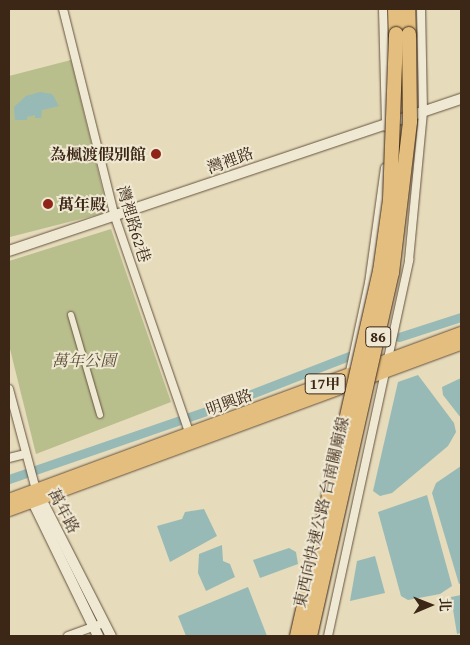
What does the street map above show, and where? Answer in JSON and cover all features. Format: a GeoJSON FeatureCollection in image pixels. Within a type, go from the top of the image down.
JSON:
{"type":"FeatureCollection","features":[{"type":"Feature","properties":{"kind":"highway","name":"東西向快速公路 台南關廟線"},"geometry":{"type":"LineString","coordinates":[[310,636],[392,273],[410,121],[403,34],[396,9]]}},
{"type":"Feature","properties":{"kind":"highway","name":"東西向快速公路 台南關廟線"},"geometry":{"type":"LineString","coordinates":[[297,636],[380,271],[393,154],[403,34],[408,9]]}},
{"type":"Feature","properties":{"kind":"main road","name":"明興路"},"geometry":{"type":"LineString","coordinates":[[9,500],[36,492],[189,434],[348,381],[388,366],[461,333]]}},
{"type":"Feature","properties":{"kind":"main road","name":"明興路"},"geometry":{"type":"LineString","coordinates":[[388,366],[461,344]]}},
{"type":"Feature","properties":{"kind":"main road","name":"明興路"},"geometry":{"type":"LineString","coordinates":[[9,510],[36,492]]}},
{"type":"Feature","properties":{"kind":"street","name":"灣裡路62巷"},"geometry":{"type":"LineString","coordinates":[[63,9],[115,217],[189,434]]}},
{"type":"Feature","properties":{"kind":"street"},"geometry":{"type":"LineString","coordinates":[[290,636],[369,283],[385,173],[386,123],[383,9]]}},
{"type":"Feature","properties":{"kind":"street"},"geometry":{"type":"LineString","coordinates":[[328,636],[388,366],[409,260],[423,111],[421,9]]}},
{"type":"Feature","properties":{"kind":"street","name":"灣裡路"},"geometry":{"type":"LineString","coordinates":[[9,251],[115,217],[461,99]]}},
{"type":"Feature","properties":{"kind":"street"},"geometry":{"type":"LineString","coordinates":[[71,315],[100,414]]}},
{"type":"Feature","properties":{"kind":"street"},"geometry":{"type":"LineString","coordinates":[[9,389],[36,492]]}},
{"type":"Feature","properties":{"kind":"street"},"geometry":{"type":"LineString","coordinates":[[9,458],[26,457]]}},
{"type":"Feature","properties":{"kind":"street","name":"萬年路"},"geometry":{"type":"LineString","coordinates":[[36,492],[111,636]]}},
{"type":"Feature","properties":{"kind":"street","name":"萬年路"},"geometry":{"type":"LineString","coordinates":[[36,492],[95,632]]}},
{"type":"Feature","properties":{"kind":"street"},"geometry":{"type":"LineString","coordinates":[[68,636],[95,632],[104,623]]}},
{"type":"Feature","properties":{"kind":"green space"},"geometry":{"type":"Polygon","coordinates":[[[71,60],[108,212],[10,237],[9,76],[71,60]]]}},
{"type":"Feature","properties":{"kind":"green space","name":"萬年公園"},"geometry":{"type":"Polygon","coordinates":[[[111,229],[171,402],[36,454],[9,345],[9,261],[111,229]]]}},
{"type":"Feature","properties":{"kind":"water"},"geometry":{"type":"Polygon","coordinates":[[[40,92],[52,94],[59,106],[42,110],[41,118],[35,118],[35,115],[27,117],[27,120],[15,120],[14,107],[26,96],[40,92]]]}},
{"type":"Feature","properties":{"kind":"water"},"geometry":{"type":"Polygon","coordinates":[[[418,375],[454,423],[456,432],[448,446],[392,493],[380,496],[373,491],[398,382],[418,375]]]}},
{"type":"Feature","properties":{"kind":"water"},"geometry":{"type":"Polygon","coordinates":[[[461,378],[461,418],[443,395],[442,387],[461,378]]]}},
{"type":"Feature","properties":{"kind":"water"},"geometry":{"type":"Polygon","coordinates":[[[461,466],[461,583],[459,584],[432,493],[436,483],[461,466]]]}},
{"type":"Feature","properties":{"kind":"water"},"geometry":{"type":"Polygon","coordinates":[[[427,495],[452,586],[440,594],[408,600],[401,596],[378,512],[427,495]]]}},
{"type":"Feature","properties":{"kind":"water"},"geometry":{"type":"Polygon","coordinates":[[[204,509],[217,536],[170,562],[157,526],[182,519],[185,512],[204,509]]]}},
{"type":"Feature","properties":{"kind":"water"},"geometry":{"type":"Polygon","coordinates":[[[222,545],[223,561],[230,564],[235,577],[206,591],[198,573],[199,554],[222,545]]]}},
{"type":"Feature","properties":{"kind":"water"},"geometry":{"type":"Polygon","coordinates":[[[289,548],[296,552],[298,564],[260,578],[253,560],[289,548]]]}},
{"type":"Feature","properties":{"kind":"water"},"geometry":{"type":"Polygon","coordinates":[[[375,556],[385,593],[350,601],[357,561],[375,556]]]}},
{"type":"Feature","properties":{"kind":"water"},"geometry":{"type":"Polygon","coordinates":[[[248,587],[267,636],[186,636],[178,616],[248,587]]]}},
{"type":"Feature","properties":{"kind":"water"},"geometry":{"type":"Polygon","coordinates":[[[461,595],[461,633],[457,634],[451,597],[461,595]]]}},
{"type":"Feature","properties":{"kind":"waterway"},"geometry":{"type":"LineString","coordinates":[[399,337],[461,317]]}},
{"type":"Feature","properties":{"kind":"waterway"},"geometry":{"type":"LineString","coordinates":[[9,479],[215,408],[349,356]]}},
{"type":"Feature","properties":{"kind":"place","name":"為楓渡假別館"},"geometry":{"type":"Point","coordinates":[156,154]}},
{"type":"Feature","properties":{"kind":"place","name":"萬年殿"},"geometry":{"type":"Point","coordinates":[48,204]}}]}
